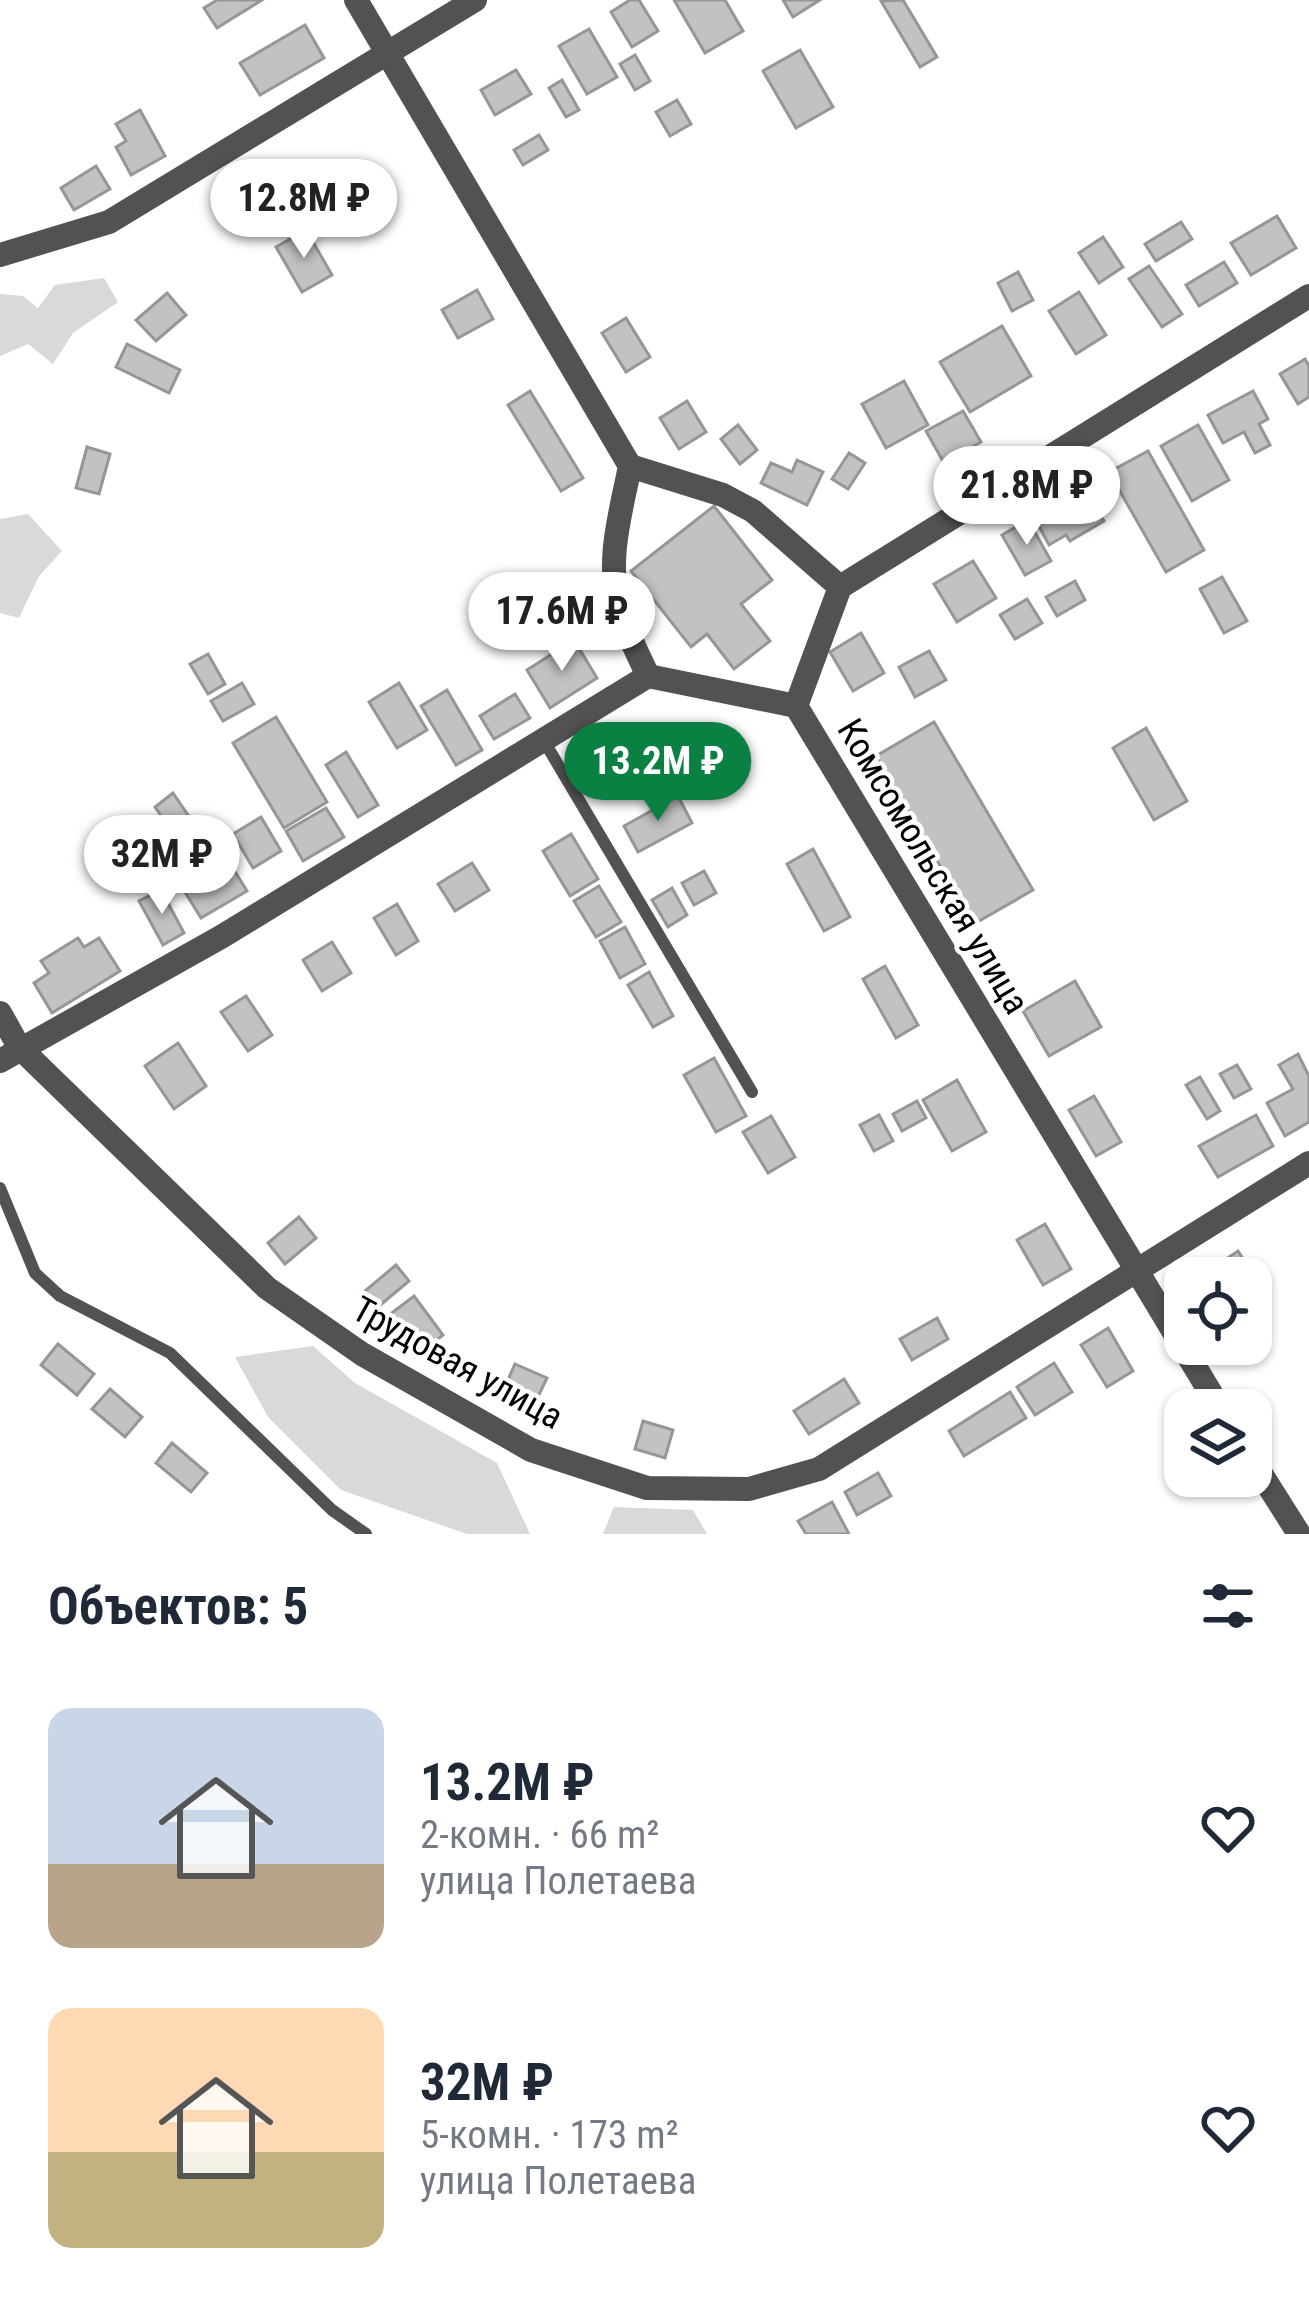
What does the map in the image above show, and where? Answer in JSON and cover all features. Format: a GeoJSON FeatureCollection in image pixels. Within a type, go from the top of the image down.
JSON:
{"type":"FeatureCollection","features":[{"type":"Feature","properties":{"kind":"street"},"geometry":{"type":"LineString","coordinates":[[10,1054],[221,937],[648,676],[619,608],[615,586],[613,555],[630,466],[356,0]]}},
{"type":"Feature","properties":{"kind":"street"},"geometry":{"type":"LineString","coordinates":[[0,255],[109,222],[475,0]]}},
{"type":"Feature","properties":{"kind":"street"},"geometry":{"type":"LineString","coordinates":[[796,706],[840,587],[1309,296]]}},
{"type":"Feature","properties":{"kind":"street"},"geometry":{"type":"LineString","coordinates":[[630,466],[723,495],[753,511],[840,587]]}},
{"type":"Feature","properties":{"kind":"street","name":"Комсомольская улица"},"geometry":{"type":"LineString","coordinates":[[648,676],[796,706],[1208,1389]]}},
{"type":"Feature","properties":{"kind":"street","name":"Трудовая улица"},"geometry":{"type":"LineString","coordinates":[[0,1013],[10,1054],[267,1288],[362,1354],[531,1450],[646,1487],[748,1489],[819,1469],[1309,1163]]}},
{"type":"Feature","properties":{"kind":"street"},"geometry":{"type":"LineString","coordinates":[[1272,1491],[1299,1534]]}},
{"type":"Feature","properties":{"kind":"lane"},"geometry":{"type":"LineString","coordinates":[[543,740],[752,1092]]}},
{"type":"Feature","properties":{"kind":"lane"},"geometry":{"type":"LineString","coordinates":[[0,1188],[35,1274],[60,1296],[170,1353],[332,1510],[366,1534]]}},
{"type":"Feature","properties":{"kind":"shaded area"},"geometry":{"type":"Polygon","coordinates":[[[104,278],[118,302],[73,333],[53,364],[28,344],[0,356],[0,294],[23,296],[38,308],[55,285],[104,278]]]}},
{"type":"Feature","properties":{"kind":"shaded area"},"geometry":{"type":"Polygon","coordinates":[[[28,514],[62,551],[39,576],[19,618],[0,613],[0,519],[28,514]]]}},
{"type":"Feature","properties":{"kind":"shaded area"},"geometry":{"type":"Polygon","coordinates":[[[313,1346],[355,1383],[497,1463],[530,1534],[467,1534],[341,1490],[268,1417],[235,1357],[313,1346]]]}},
{"type":"Feature","properties":{"kind":"shaded area"},"geometry":{"type":"Polygon","coordinates":[[[614,1507],[693,1510],[707,1534],[603,1534],[614,1507]]]}},
{"type":"Feature","properties":{"kind":"building"},"geometry":{"type":"Polygon","coordinates":[[[217,0],[262,0],[217,28],[204,8],[217,0]]]}},
{"type":"Feature","properties":{"kind":"building"},"geometry":{"type":"Polygon","coordinates":[[[639,0],[658,31],[632,47],[611,12],[639,0]]]}},
{"type":"Feature","properties":{"kind":"building"},"geometry":{"type":"Polygon","coordinates":[[[674,0],[725,0],[743,31],[705,53],[674,0]]]}},
{"type":"Feature","properties":{"kind":"building"},"geometry":{"type":"Polygon","coordinates":[[[783,0],[820,0],[793,17],[783,0]]]}},
{"type":"Feature","properties":{"kind":"building"},"geometry":{"type":"Polygon","coordinates":[[[903,0],[937,57],[920,67],[881,1],[903,0]]]}},
{"type":"Feature","properties":{"kind":"building"},"geometry":{"type":"Polygon","coordinates":[[[305,25],[324,58],[260,95],[240,63],[305,25]]]}},
{"type":"Feature","properties":{"kind":"building"},"geometry":{"type":"Polygon","coordinates":[[[589,29],[617,77],[587,94],[559,46],[589,29]]]}},
{"type":"Feature","properties":{"kind":"building"},"geometry":{"type":"Polygon","coordinates":[[[800,50],[833,107],[796,128],[763,71],[800,50]]]}},
{"type":"Feature","properties":{"kind":"building"},"geometry":{"type":"Polygon","coordinates":[[[635,55],[650,81],[635,90],[620,64],[635,55]]]}},
{"type":"Feature","properties":{"kind":"building"},"geometry":{"type":"Polygon","coordinates":[[[516,70],[531,94],[495,115],[481,90],[516,70]]]}},
{"type":"Feature","properties":{"kind":"building"},"geometry":{"type":"Polygon","coordinates":[[[562,80],[579,110],[566,117],[549,88],[562,80]]]}},
{"type":"Feature","properties":{"kind":"building"},"geometry":{"type":"Polygon","coordinates":[[[677,100],[691,124],[670,136],[656,112],[677,100]]]}},
{"type":"Feature","properties":{"kind":"building"},"geometry":{"type":"Polygon","coordinates":[[[140,110],[165,156],[131,175],[116,147],[126,141],[116,124],[140,110]]]}},
{"type":"Feature","properties":{"kind":"building"},"geometry":{"type":"Polygon","coordinates":[[[539,135],[548,150],[523,165],[514,150],[539,135]]]}},
{"type":"Feature","properties":{"kind":"building"},"geometry":{"type":"Polygon","coordinates":[[[96,166],[110,189],[74,210],[61,188],[96,166]]]}},
{"type":"Feature","properties":{"kind":"building"},"geometry":{"type":"Polygon","coordinates":[[[1277,216],[1296,248],[1251,275],[1231,243],[1277,216]]]}},
{"type":"Feature","properties":{"kind":"building"},"geometry":{"type":"Polygon","coordinates":[[[1181,222],[1192,239],[1156,261],[1145,244],[1181,222]]]}},
{"type":"Feature","properties":{"kind":"building"},"geometry":{"type":"Polygon","coordinates":[[[306,230],[332,275],[302,292],[276,247],[306,230]]]}},
{"type":"Feature","properties":{"kind":"building"},"geometry":{"type":"Polygon","coordinates":[[[1103,237],[1123,267],[1099,283],[1079,253],[1103,237]]]}},
{"type":"Feature","properties":{"kind":"building"},"geometry":{"type":"Polygon","coordinates":[[[1224,262],[1237,283],[1199,306],[1186,285],[1224,262]]]}},
{"type":"Feature","properties":{"kind":"building"},"geometry":{"type":"Polygon","coordinates":[[[1149,266],[1182,314],[1162,327],[1129,279],[1149,266]]]}},
{"type":"Feature","properties":{"kind":"building"},"geometry":{"type":"Polygon","coordinates":[[[1018,272],[1033,300],[1012,311],[998,283],[1018,272]]]}},
{"type":"Feature","properties":{"kind":"building"},"geometry":{"type":"Polygon","coordinates":[[[477,290],[493,319],[458,338],[442,310],[477,290]]]}},
{"type":"Feature","properties":{"kind":"building"},"geometry":{"type":"Polygon","coordinates":[[[1079,292],[1106,335],[1076,354],[1049,311],[1079,292]]]}},
{"type":"Feature","properties":{"kind":"building"},"geometry":{"type":"Polygon","coordinates":[[[167,293],[186,315],[156,341],[136,320],[167,293]]]}},
{"type":"Feature","properties":{"kind":"building"},"geometry":{"type":"Polygon","coordinates":[[[626,318],[650,357],[626,372],[602,333],[626,318]]]}},
{"type":"Feature","properties":{"kind":"building"},"geometry":{"type":"Polygon","coordinates":[[[1002,326],[1031,376],[970,412],[940,362],[1002,326]]]}},
{"type":"Feature","properties":{"kind":"building"},"geometry":{"type":"Polygon","coordinates":[[[127,344],[180,370],[169,393],[116,367],[127,344]]]}},
{"type":"Feature","properties":{"kind":"building"},"geometry":{"type":"Polygon","coordinates":[[[1305,359],[1309,397],[1298,404],[1280,374],[1305,359]]]}},
{"type":"Feature","properties":{"kind":"building"},"geometry":{"type":"Polygon","coordinates":[[[904,381],[928,425],[886,448],[862,404],[904,381]]]}},
{"type":"Feature","properties":{"kind":"building"},"geometry":{"type":"Polygon","coordinates":[[[530,391],[583,478],[561,491],[508,405],[530,391]]]}},
{"type":"Feature","properties":{"kind":"building"},"geometry":{"type":"Polygon","coordinates":[[[1253,391],[1268,419],[1259,424],[1270,445],[1255,453],[1244,432],[1223,443],[1208,415],[1253,391]]]}},
{"type":"Feature","properties":{"kind":"building"},"geometry":{"type":"Polygon","coordinates":[[[687,401],[706,432],[679,449],[660,418],[687,401]]]}},
{"type":"Feature","properties":{"kind":"building"},"geometry":{"type":"Polygon","coordinates":[[[963,411],[981,442],[944,463],[926,431],[963,411]]]}},
{"type":"Feature","properties":{"kind":"building"},"geometry":{"type":"Polygon","coordinates":[[[738,425],[757,450],[740,464],[721,439],[738,425]]]}},
{"type":"Feature","properties":{"kind":"building"},"geometry":{"type":"Polygon","coordinates":[[[1198,425],[1229,480],[1192,501],[1161,446],[1198,425]]]}},
{"type":"Feature","properties":{"kind":"building"},"geometry":{"type":"Polygon","coordinates":[[[87,447],[110,454],[99,494],[76,488],[87,447]]]}},
{"type":"Feature","properties":{"kind":"building"},"geometry":{"type":"Polygon","coordinates":[[[1148,451],[1204,550],[1166,572],[1109,472],[1148,451]]]}},
{"type":"Feature","properties":{"kind":"building"},"geometry":{"type":"Polygon","coordinates":[[[849,453],[865,463],[848,489],[832,479],[849,453]]]}},
{"type":"Feature","properties":{"kind":"building"},"geometry":{"type":"Polygon","coordinates":[[[797,460],[823,472],[807,505],[761,483],[771,463],[792,472],[797,460]]]}},
{"type":"Feature","properties":{"kind":"building"},"geometry":{"type":"Polygon","coordinates":[[[1084,488],[1104,521],[1070,541],[1066,535],[1049,545],[1034,517],[1084,488]]]}},
{"type":"Feature","properties":{"kind":"building"},"geometry":{"type":"Polygon","coordinates":[[[714,506],[772,580],[741,604],[770,641],[734,669],[707,634],[691,647],[631,571],[714,506]]]}},
{"type":"Feature","properties":{"kind":"building"},"geometry":{"type":"Polygon","coordinates":[[[1028,520],[1051,561],[1025,575],[1002,535],[1028,520]]]}},
{"type":"Feature","properties":{"kind":"building"},"geometry":{"type":"Polygon","coordinates":[[[973,561],[996,598],[957,622],[934,584],[973,561]]]}},
{"type":"Feature","properties":{"kind":"building"},"geometry":{"type":"Polygon","coordinates":[[[1222,577],[1247,621],[1224,633],[1200,589],[1222,577]]]}},
{"type":"Feature","properties":{"kind":"building"},"geometry":{"type":"Polygon","coordinates":[[[1075,581],[1085,600],[1057,616],[1046,597],[1075,581]]]}},
{"type":"Feature","properties":{"kind":"building"},"geometry":{"type":"Polygon","coordinates":[[[1027,599],[1042,623],[1015,639],[1000,615],[1027,599]]]}},
{"type":"Feature","properties":{"kind":"building"},"geometry":{"type":"Polygon","coordinates":[[[861,633],[884,673],[853,691],[830,652],[861,633]]]}},
{"type":"Feature","properties":{"kind":"building"},"geometry":{"type":"Polygon","coordinates":[[[574,640],[597,678],[550,708],[527,670],[574,640]]]}},
{"type":"Feature","properties":{"kind":"building"},"geometry":{"type":"Polygon","coordinates":[[[929,651],[946,680],[915,697],[899,667],[929,651]]]}},
{"type":"Feature","properties":{"kind":"building"},"geometry":{"type":"Polygon","coordinates":[[[208,654],[225,684],[208,694],[190,664],[208,654]]]}},
{"type":"Feature","properties":{"kind":"building"},"geometry":{"type":"Polygon","coordinates":[[[242,683],[254,704],[223,721],[211,701],[242,683]]]}},
{"type":"Feature","properties":{"kind":"building"},"geometry":{"type":"Polygon","coordinates":[[[399,683],[427,730],[397,748],[369,702],[399,683]]]}},
{"type":"Feature","properties":{"kind":"building"},"geometry":{"type":"Polygon","coordinates":[[[447,690],[482,750],[456,765],[421,706],[447,690]]]}},
{"type":"Feature","properties":{"kind":"building"},"geometry":{"type":"Polygon","coordinates":[[[515,694],[530,718],[494,739],[480,716],[515,694]]]}},
{"type":"Feature","properties":{"kind":"building"},"geometry":{"type":"Polygon","coordinates":[[[276,717],[327,802],[284,828],[233,743],[276,717]]]}},
{"type":"Feature","properties":{"kind":"building"},"geometry":{"type":"Polygon","coordinates":[[[934,722],[1033,890],[974,924],[876,756],[934,722]]]}},
{"type":"Feature","properties":{"kind":"building"},"geometry":{"type":"Polygon","coordinates":[[[1146,728],[1187,801],[1154,820],[1113,748],[1146,728]]]}},
{"type":"Feature","properties":{"kind":"building"},"geometry":{"type":"Polygon","coordinates":[[[346,752],[378,805],[358,817],[326,765],[346,752]]]}},
{"type":"Feature","properties":{"kind":"building"},"geometry":{"type":"Polygon","coordinates":[[[173,793],[203,837],[185,850],[155,807],[173,793]]]}},
{"type":"Feature","properties":{"kind":"building"},"geometry":{"type":"Polygon","coordinates":[[[678,796],[692,823],[638,852],[624,826],[678,796]]]}},
{"type":"Feature","properties":{"kind":"building"},"geometry":{"type":"Polygon","coordinates":[[[326,808],[344,837],[303,861],[286,831],[326,808]]]}},
{"type":"Feature","properties":{"kind":"building"},"geometry":{"type":"Polygon","coordinates":[[[261,817],[281,851],[253,868],[233,834],[261,817]]]}},
{"type":"Feature","properties":{"kind":"building"},"geometry":{"type":"Polygon","coordinates":[[[571,834],[598,879],[570,896],[543,851],[571,834]]]}},
{"type":"Feature","properties":{"kind":"building"},"geometry":{"type":"Polygon","coordinates":[[[218,844],[247,891],[201,918],[172,871],[218,844]]]}},
{"type":"Feature","properties":{"kind":"building"},"geometry":{"type":"Polygon","coordinates":[[[813,849],[850,917],[824,931],[787,864],[813,849]]]}},
{"type":"Feature","properties":{"kind":"building"},"geometry":{"type":"Polygon","coordinates":[[[131,860],[143,882],[130,889],[117,868],[131,860]]]}},
{"type":"Feature","properties":{"kind":"building"},"geometry":{"type":"Polygon","coordinates":[[[472,863],[489,890],[455,911],[438,884],[472,863]]]}},
{"type":"Feature","properties":{"kind":"building"},"geometry":{"type":"Polygon","coordinates":[[[704,871],[716,893],[694,905],[682,883],[704,871]]]}},
{"type":"Feature","properties":{"kind":"building"},"geometry":{"type":"Polygon","coordinates":[[[599,886],[621,922],[596,937],[574,901],[599,886]]]}},
{"type":"Feature","properties":{"kind":"building"},"geometry":{"type":"Polygon","coordinates":[[[672,888],[687,915],[668,927],[652,900],[672,888]]]}},
{"type":"Feature","properties":{"kind":"building"},"geometry":{"type":"Polygon","coordinates":[[[161,890],[184,933],[163,945],[139,901],[161,890]]]}},
{"type":"Feature","properties":{"kind":"building"},"geometry":{"type":"Polygon","coordinates":[[[397,904],[418,941],[396,955],[374,918],[397,904]]]}},
{"type":"Feature","properties":{"kind":"building"},"geometry":{"type":"Polygon","coordinates":[[[625,927],[645,964],[620,978],[600,941],[625,927]]]}},
{"type":"Feature","properties":{"kind":"building"},"geometry":{"type":"Polygon","coordinates":[[[78,938],[84,947],[99,938],[120,971],[52,1013],[34,983],[49,973],[41,961],[78,938]]]}},
{"type":"Feature","properties":{"kind":"building"},"geometry":{"type":"Polygon","coordinates":[[[332,942],[351,973],[322,991],[303,960],[332,942]]]}},
{"type":"Feature","properties":{"kind":"building"},"geometry":{"type":"Polygon","coordinates":[[[885,966],[918,1025],[896,1038],[863,979],[885,966]]]}},
{"type":"Feature","properties":{"kind":"building"},"geometry":{"type":"Polygon","coordinates":[[[649,972],[673,1016],[653,1027],[628,985],[649,972]]]}},
{"type":"Feature","properties":{"kind":"building"},"geometry":{"type":"Polygon","coordinates":[[[1075,981],[1101,1027],[1049,1056],[1023,1011],[1075,981]]]}},
{"type":"Feature","properties":{"kind":"building"},"geometry":{"type":"Polygon","coordinates":[[[246,996],[272,1035],[248,1051],[221,1012],[246,996]]]}},
{"type":"Feature","properties":{"kind":"building"},"geometry":{"type":"Polygon","coordinates":[[[178,1043],[206,1086],[174,1109],[145,1066],[178,1043]]]}},
{"type":"Feature","properties":{"kind":"building"},"geometry":{"type":"Polygon","coordinates":[[[1298,1054],[1309,1076],[1309,1122],[1285,1136],[1267,1103],[1293,1089],[1279,1065],[1298,1054]]]}},
{"type":"Feature","properties":{"kind":"building"},"geometry":{"type":"Polygon","coordinates":[[[714,1058],[746,1116],[716,1132],[684,1075],[714,1058]]]}},
{"type":"Feature","properties":{"kind":"building"},"geometry":{"type":"Polygon","coordinates":[[[1237,1065],[1251,1089],[1234,1098],[1220,1074],[1237,1065]]]}},
{"type":"Feature","properties":{"kind":"building"},"geometry":{"type":"Polygon","coordinates":[[[1200,1077],[1220,1111],[1207,1119],[1186,1085],[1200,1077]]]}},
{"type":"Feature","properties":{"kind":"building"},"geometry":{"type":"Polygon","coordinates":[[[957,1080],[986,1132],[952,1151],[923,1100],[957,1080]]]}},
{"type":"Feature","properties":{"kind":"building"},"geometry":{"type":"Polygon","coordinates":[[[1094,1096],[1121,1142],[1096,1156],[1069,1110],[1094,1096]]]}},
{"type":"Feature","properties":{"kind":"building"},"geometry":{"type":"Polygon","coordinates":[[[917,1101],[926,1118],[902,1131],[893,1114],[917,1101]]]}},
{"type":"Feature","properties":{"kind":"building"},"geometry":{"type":"Polygon","coordinates":[[[879,1115],[893,1141],[874,1151],[860,1125],[879,1115]]]}},
{"type":"Feature","properties":{"kind":"building"},"geometry":{"type":"Polygon","coordinates":[[[1256,1115],[1273,1146],[1218,1177],[1199,1146],[1256,1115]]]}},
{"type":"Feature","properties":{"kind":"building"},"geometry":{"type":"Polygon","coordinates":[[[771,1116],[795,1157],[768,1173],[743,1132],[771,1116]]]}},
{"type":"Feature","properties":{"kind":"building"},"geometry":{"type":"Polygon","coordinates":[[[299,1217],[316,1238],[285,1264],[268,1243],[299,1217]]]}},
{"type":"Feature","properties":{"kind":"building"},"geometry":{"type":"Polygon","coordinates":[[[1045,1224],[1071,1269],[1043,1285],[1017,1240],[1045,1224]]]}},
{"type":"Feature","properties":{"kind":"building"},"geometry":{"type":"Polygon","coordinates":[[[396,1265],[409,1281],[372,1312],[359,1296],[396,1265]]]}},
{"type":"Feature","properties":{"kind":"building"},"geometry":{"type":"Polygon","coordinates":[[[414,1296],[443,1335],[415,1357],[385,1318],[414,1296]]]}},
{"type":"Feature","properties":{"kind":"building"},"geometry":{"type":"Polygon","coordinates":[[[937,1318],[948,1339],[912,1360],[900,1339],[937,1318]]]}},
{"type":"Feature","properties":{"kind":"building"},"geometry":{"type":"Polygon","coordinates":[[[1108,1328],[1133,1371],[1107,1387],[1081,1345],[1108,1328]]]}},
{"type":"Feature","properties":{"kind":"building"},"geometry":{"type":"Polygon","coordinates":[[[58,1344],[94,1374],[77,1395],[41,1365],[58,1344]]]}},
{"type":"Feature","properties":{"kind":"building"},"geometry":{"type":"Polygon","coordinates":[[[1054,1363],[1072,1392],[1035,1415],[1017,1387],[1054,1363]]]}},
{"type":"Feature","properties":{"kind":"building"},"geometry":{"type":"Polygon","coordinates":[[[515,1364],[547,1378],[533,1407],[502,1393],[515,1364]]]}},
{"type":"Feature","properties":{"kind":"building"},"geometry":{"type":"Polygon","coordinates":[[[844,1379],[859,1403],[809,1434],[794,1411],[844,1379]]]}},
{"type":"Feature","properties":{"kind":"building"},"geometry":{"type":"Polygon","coordinates":[[[110,1389],[142,1417],[125,1437],[92,1409],[110,1389]]]}},
{"type":"Feature","properties":{"kind":"building"},"geometry":{"type":"Polygon","coordinates":[[[1010,1392],[1026,1418],[964,1456],[949,1431],[1010,1392]]]}},
{"type":"Feature","properties":{"kind":"building"},"geometry":{"type":"Polygon","coordinates":[[[643,1421],[673,1430],[665,1458],[635,1449],[643,1421]]]}},
{"type":"Feature","properties":{"kind":"building"},"geometry":{"type":"Polygon","coordinates":[[[172,1443],[207,1473],[191,1492],[156,1463],[172,1443]]]}},
{"type":"Feature","properties":{"kind":"building"},"geometry":{"type":"Polygon","coordinates":[[[878,1473],[891,1496],[857,1515],[845,1492],[878,1473]]]}},
{"type":"Feature","properties":{"kind":"building"},"geometry":{"type":"Polygon","coordinates":[[[832,1502],[849,1534],[806,1534],[798,1521],[832,1502]]]}}]}
